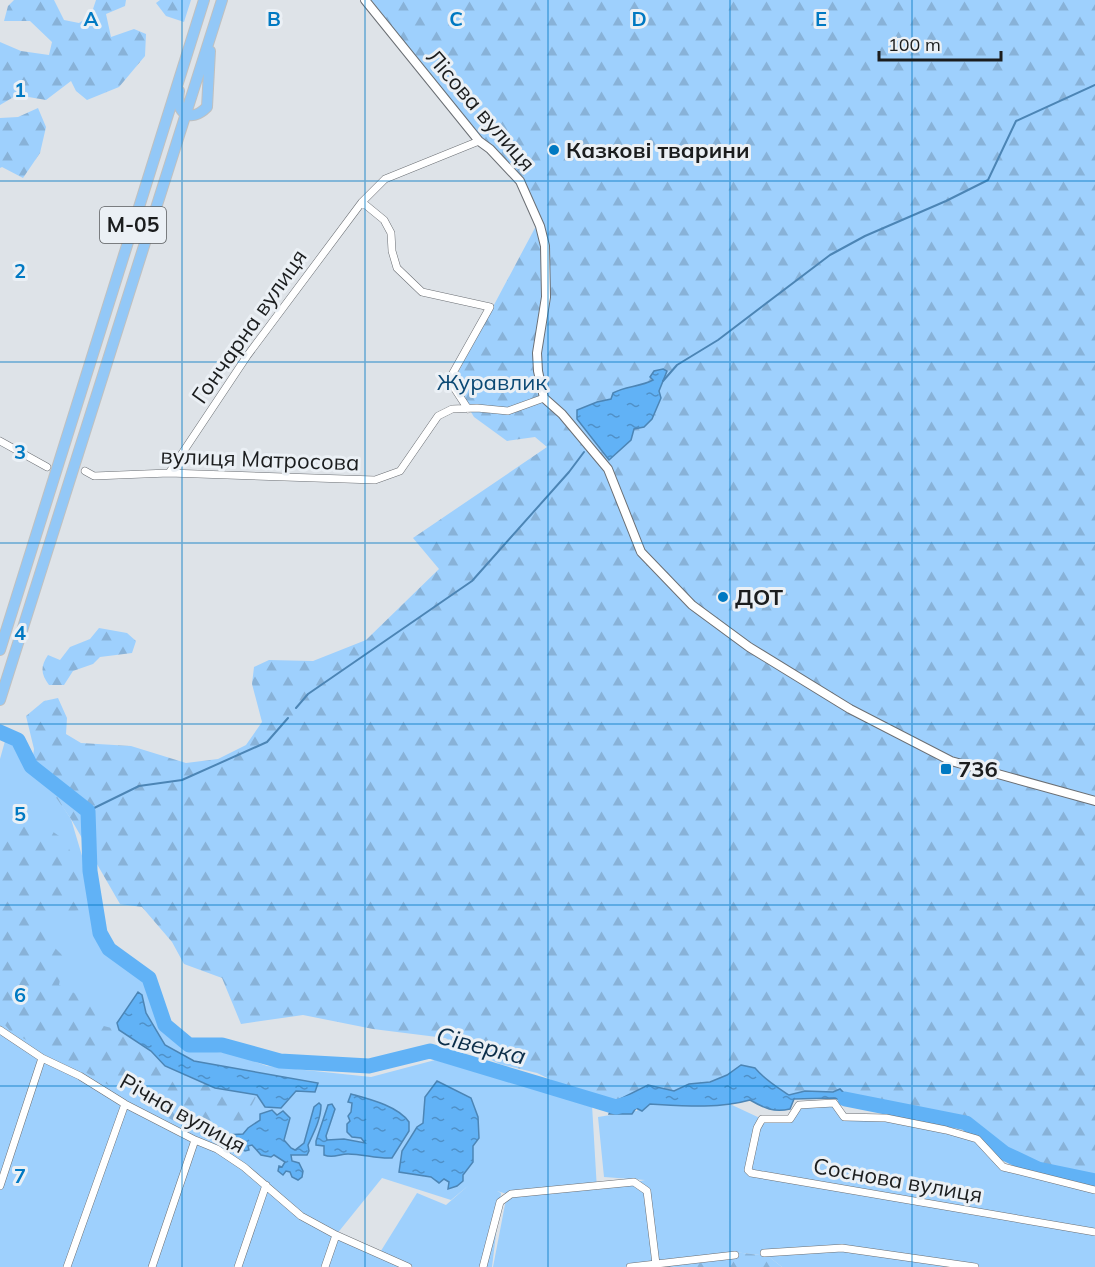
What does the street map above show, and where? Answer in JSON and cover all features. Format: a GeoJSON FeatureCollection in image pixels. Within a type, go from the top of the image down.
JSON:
{"type":"FeatureCollection","features":[{"type":"Feature","properties":{"kind":"highway","name":"М-05"},"geometry":{"type":"LineString","coordinates":[[0,650],[204,0]]}},
{"type":"Feature","properties":{"kind":"highway","name":"М-05"},"geometry":{"type":"LineString","coordinates":[[1,697],[222,0]]}},
{"type":"Feature","properties":{"kind":"highway"},"geometry":{"type":"LineString","coordinates":[[190,44],[178,97],[181,112],[195,115],[207,107],[211,37]]}},
{"type":"Feature","properties":{"kind":"street","name":"Лісова вулиця"},"geometry":{"type":"LineString","coordinates":[[365,0],[479,141],[490,149],[520,181],[540,226],[545,246],[546,297],[537,352],[538,371],[544,398]]}},
{"type":"Feature","properties":{"kind":"street","name":"Гончарна вулиця"},"geometry":{"type":"LineString","coordinates":[[169,473],[246,356],[362,202],[385,179],[479,141]]}},
{"type":"Feature","properties":{"kind":"street"},"geometry":{"type":"LineString","coordinates":[[362,202],[384,220],[391,233],[392,251],[397,268],[422,292],[490,307],[449,380],[468,409]]}},
{"type":"Feature","properties":{"kind":"street"},"geometry":{"type":"LineString","coordinates":[[544,398],[562,414],[608,470],[641,552],[692,605],[740,641],[850,709],[951,761],[1095,801]]}},
{"type":"Feature","properties":{"kind":"street","name":"вулиця Матросова"},"geometry":{"type":"LineString","coordinates":[[85,471],[94,476],[169,473],[375,480],[400,471],[438,416],[453,409],[508,411],[544,398]]}},
{"type":"Feature","properties":{"kind":"street"},"geometry":{"type":"LineString","coordinates":[[0,441],[47,467]]}},
{"type":"Feature","properties":{"kind":"street","name":"Річна вулиця"},"geometry":{"type":"LineString","coordinates":[[0,1030],[42,1058],[80,1076],[125,1104],[217,1149],[244,1167],[301,1216],[336,1235],[408,1267]]}},
{"type":"Feature","properties":{"kind":"street"},"geometry":{"type":"LineString","coordinates":[[0,1186],[42,1058]]}},
{"type":"Feature","properties":{"kind":"street","name":"Соснова вулиця"},"geometry":{"type":"LineString","coordinates":[[1095,1190],[1004,1167],[977,1139],[886,1118],[844,1117],[834,1103],[799,1105],[790,1119],[762,1119],[748,1170],[752,1173],[1095,1232]]}},
{"type":"Feature","properties":{"kind":"street"},"geometry":{"type":"LineString","coordinates":[[67,1267],[125,1104]]}},
{"type":"Feature","properties":{"kind":"street"},"geometry":{"type":"LineString","coordinates":[[152,1267],[195,1140]]}},
{"type":"Feature","properties":{"kind":"street"},"geometry":{"type":"LineString","coordinates":[[483,1267],[500,1203],[511,1194],[634,1182],[647,1191],[656,1264]]}},
{"type":"Feature","properties":{"kind":"street"},"geometry":{"type":"LineString","coordinates":[[238,1267],[266,1185]]}},
{"type":"Feature","properties":{"kind":"street"},"geometry":{"type":"LineString","coordinates":[[325,1267],[336,1235]]}},
{"type":"Feature","properties":{"kind":"street"},"geometry":{"type":"LineString","coordinates":[[764,1253],[842,1248],[975,1267]]}},
{"type":"Feature","properties":{"kind":"street"},"geometry":{"type":"LineString","coordinates":[[630,1267],[735,1255]]}},
{"type":"Feature","properties":{"kind":"green space"},"geometry":{"type":"Polygon","coordinates":[[[14,0],[54,0],[64,20],[79,23],[91,15],[96,0],[126,0],[125,6],[106,14],[111,37],[134,29],[146,34],[145,56],[119,87],[87,100],[76,91],[71,81],[46,100],[17,95],[0,105],[0,42],[21,51],[49,55],[52,42],[30,21],[4,21],[8,6],[14,0]]]}},
{"type":"Feature","properties":{"kind":"green space"},"geometry":{"type":"Polygon","coordinates":[[[160,0],[191,0],[184,22],[166,16],[156,3],[160,0]]]}},
{"type":"Feature","properties":{"kind":"green space","name":"Журавлик"},"geometry":{"type":"Polygon","coordinates":[[[371,0],[1095,0],[1095,1181],[1038,1169],[1004,1153],[966,1123],[857,1103],[833,1096],[802,1098],[748,1089],[663,1098],[616,1111],[537,1073],[500,1064],[445,1038],[373,1029],[303,1015],[241,1024],[222,978],[184,964],[172,942],[142,907],[120,904],[71,819],[32,763],[34,749],[26,716],[44,701],[58,698],[67,718],[66,734],[81,743],[131,746],[186,763],[218,759],[246,745],[262,722],[252,684],[254,667],[269,660],[313,661],[366,640],[439,569],[413,538],[547,447],[535,437],[507,441],[474,417],[453,382],[536,226],[535,206],[371,0]]]}},
{"type":"Feature","properties":{"kind":"green space"},"geometry":{"type":"Polygon","coordinates":[[[38,108],[46,127],[40,153],[23,178],[0,168],[0,118],[18,117],[38,108]]]}},
{"type":"Feature","properties":{"kind":"green space"},"geometry":{"type":"Polygon","coordinates":[[[99,628],[127,633],[136,641],[132,653],[100,657],[93,664],[73,671],[64,685],[49,685],[42,670],[48,655],[60,660],[70,647],[90,639],[99,628]]]}},
{"type":"Feature","properties":{"kind":"green space"},"geometry":{"type":"Polygon","coordinates":[[[18,740],[71,819],[83,859],[94,927],[105,951],[143,981],[162,1028],[185,1050],[232,1053],[267,1066],[371,1077],[435,1060],[592,1105],[597,1190],[645,1180],[604,1177],[598,1117],[636,1111],[650,1104],[732,1105],[762,1119],[790,1119],[799,1105],[834,1103],[844,1117],[886,1118],[977,1139],[1004,1167],[1095,1190],[1095,1267],[782,1267],[768,1256],[734,1252],[663,1267],[493,1267],[507,1194],[497,1191],[501,1193],[492,1267],[0,1267],[0,759],[5,741],[18,740]],[[382,1178],[336,1235],[379,1254],[417,1193],[446,1205],[469,1185],[451,1200],[382,1178]]]}},
{"type":"Feature","properties":{"kind":"green space"},"geometry":{"type":"Polygon","coordinates":[[[9,826],[46,827],[62,838],[83,871],[83,910],[49,914],[45,938],[64,957],[59,985],[95,1004],[100,1025],[119,1030],[151,1051],[165,1066],[215,1088],[257,1095],[240,1128],[207,1125],[196,1133],[10,1031],[0,1019],[0,835],[9,826]]]}},
{"type":"Feature","properties":{"kind":"green space"},"geometry":{"type":"Polygon","coordinates":[[[734,1252],[768,1256],[782,1267],[663,1267],[734,1252]]]}},
{"type":"Feature","properties":{"kind":"water"},"geometry":{"type":"Polygon","coordinates":[[[663,369],[667,371],[659,391],[661,398],[652,419],[644,427],[634,429],[631,440],[609,460],[577,419],[577,410],[611,399],[613,393],[618,391],[653,380],[650,377],[654,371],[663,369]]]}},
{"type":"Feature","properties":{"kind":"water"},"geometry":{"type":"Polygon","coordinates":[[[138,992],[142,995],[146,1013],[165,1045],[194,1061],[318,1083],[315,1092],[296,1091],[281,1108],[265,1107],[257,1095],[215,1088],[165,1066],[151,1051],[119,1030],[117,1023],[138,992]]]}},
{"type":"Feature","properties":{"kind":"water"},"geometry":{"type":"Polygon","coordinates":[[[741,1065],[755,1068],[767,1080],[789,1095],[805,1091],[833,1092],[840,1089],[849,1098],[868,1103],[856,1107],[835,1098],[794,1099],[790,1109],[779,1110],[750,1100],[713,1106],[650,1104],[642,1111],[636,1108],[632,1114],[609,1114],[614,1102],[648,1085],[674,1091],[689,1084],[710,1082],[727,1075],[741,1065]]]}},
{"type":"Feature","properties":{"kind":"water"},"geometry":{"type":"Polygon","coordinates":[[[437,1081],[471,1098],[478,1117],[479,1138],[473,1146],[473,1162],[463,1175],[463,1181],[448,1189],[449,1182],[444,1179],[439,1183],[431,1177],[399,1172],[402,1151],[417,1127],[423,1123],[425,1097],[437,1081]]]}},
{"type":"Feature","properties":{"kind":"water"},"geometry":{"type":"Polygon","coordinates":[[[351,1094],[391,1107],[409,1122],[409,1131],[392,1158],[348,1154],[327,1156],[324,1155],[324,1146],[316,1145],[328,1105],[332,1104],[335,1109],[326,1136],[327,1140],[344,1139],[365,1143],[361,1138],[352,1137],[347,1132],[352,1103],[348,1102],[351,1094]]]}},
{"type":"Feature","properties":{"kind":"water"},"geometry":{"type":"Polygon","coordinates":[[[319,1103],[321,1105],[320,1115],[308,1145],[307,1155],[291,1155],[292,1161],[299,1163],[303,1171],[302,1177],[298,1180],[292,1177],[290,1172],[286,1171],[283,1175],[278,1171],[279,1166],[282,1167],[285,1162],[274,1155],[271,1157],[261,1155],[252,1145],[248,1146],[249,1150],[245,1151],[234,1141],[228,1141],[226,1135],[243,1134],[260,1120],[260,1114],[272,1110],[277,1115],[283,1111],[290,1118],[284,1140],[295,1150],[304,1143],[314,1107],[319,1103]]]}},
{"type":"Feature","properties":{"kind":"waterway"},"geometry":{"type":"LineString","coordinates":[[663,381],[677,365],[718,340],[830,255],[865,236],[988,180],[1016,121],[1095,85]]}},
{"type":"Feature","properties":{"kind":"waterway"},"geometry":{"type":"LineString","coordinates":[[296,708],[308,694],[472,581],[584,452]]}},
{"type":"Feature","properties":{"kind":"waterway"},"geometry":{"type":"LineString","coordinates":[[88,811],[139,786],[182,780],[267,742],[288,718]]}},
{"type":"Feature","properties":{"kind":"waterway","name":"Сіверка"},"geometry":{"type":"LineString","coordinates":[[0,732],[18,740],[31,766],[88,811],[90,871],[100,933],[109,949],[149,978],[165,1025],[189,1045],[222,1045],[280,1061],[369,1066],[430,1051],[616,1107],[633,1102]]}},
{"type":"Feature","properties":{"kind":"waterway","name":"Сіверка"},"geometry":{"type":"LineString","coordinates":[[845,1099],[966,1123],[1004,1153],[1038,1169],[1095,1181]]}},
{"type":"Feature","properties":{"kind":"place","name":"Казкові тварини"},"geometry":{"type":"Point","coordinates":[554,150]}},
{"type":"Feature","properties":{"kind":"place","name":"ДОТ"},"geometry":{"type":"Point","coordinates":[723,597]}},
{"type":"Feature","properties":{"kind":"place","name":"736"},"geometry":{"type":"Point","coordinates":[946,769]}}]}
